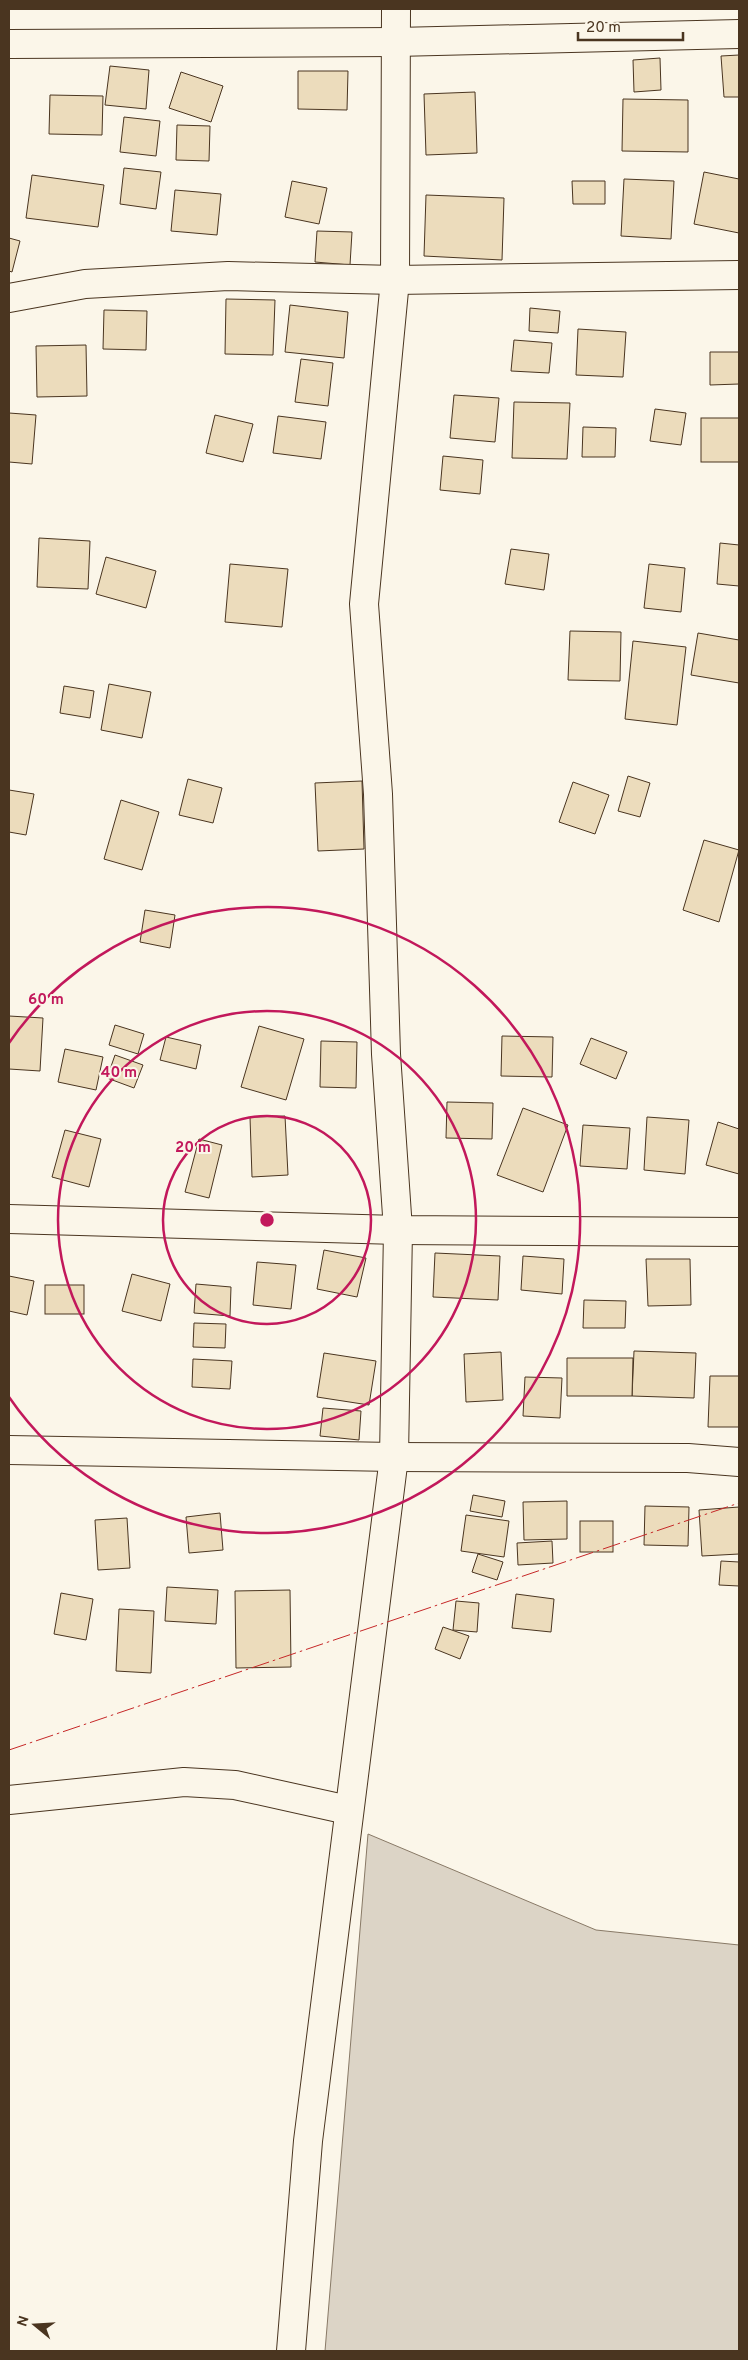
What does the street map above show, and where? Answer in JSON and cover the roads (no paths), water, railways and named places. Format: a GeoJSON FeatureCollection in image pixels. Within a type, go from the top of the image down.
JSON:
{"type":"FeatureCollection","features":[{"type":"Feature","properties":{"kind":"street"},"geometry":{"type":"LineString","coordinates":[[291,2351],[308,2141],[348,1810],[394,1457],[398,1230],[386,1054],[378,794],[364,604],[395,280],[396,9]]}},
{"type":"Feature","properties":{"kind":"street"},"geometry":{"type":"LineString","coordinates":[[9,44],[396,42],[739,34]]}},
{"type":"Feature","properties":{"kind":"street"},"geometry":{"type":"LineString","coordinates":[[9,298],[85,284],[228,276],[395,280],[739,275]]}},
{"type":"Feature","properties":{"kind":"street"},"geometry":{"type":"LineString","coordinates":[[9,1219],[398,1230],[739,1232]]}},
{"type":"Feature","properties":{"kind":"street"},"geometry":{"type":"LineString","coordinates":[[9,1450],[394,1457],[688,1458],[739,1462]]}},
{"type":"Feature","properties":{"kind":"street"},"geometry":{"type":"LineString","coordinates":[[9,1800],[184,1782],[235,1786],[348,1810]]}}]}
